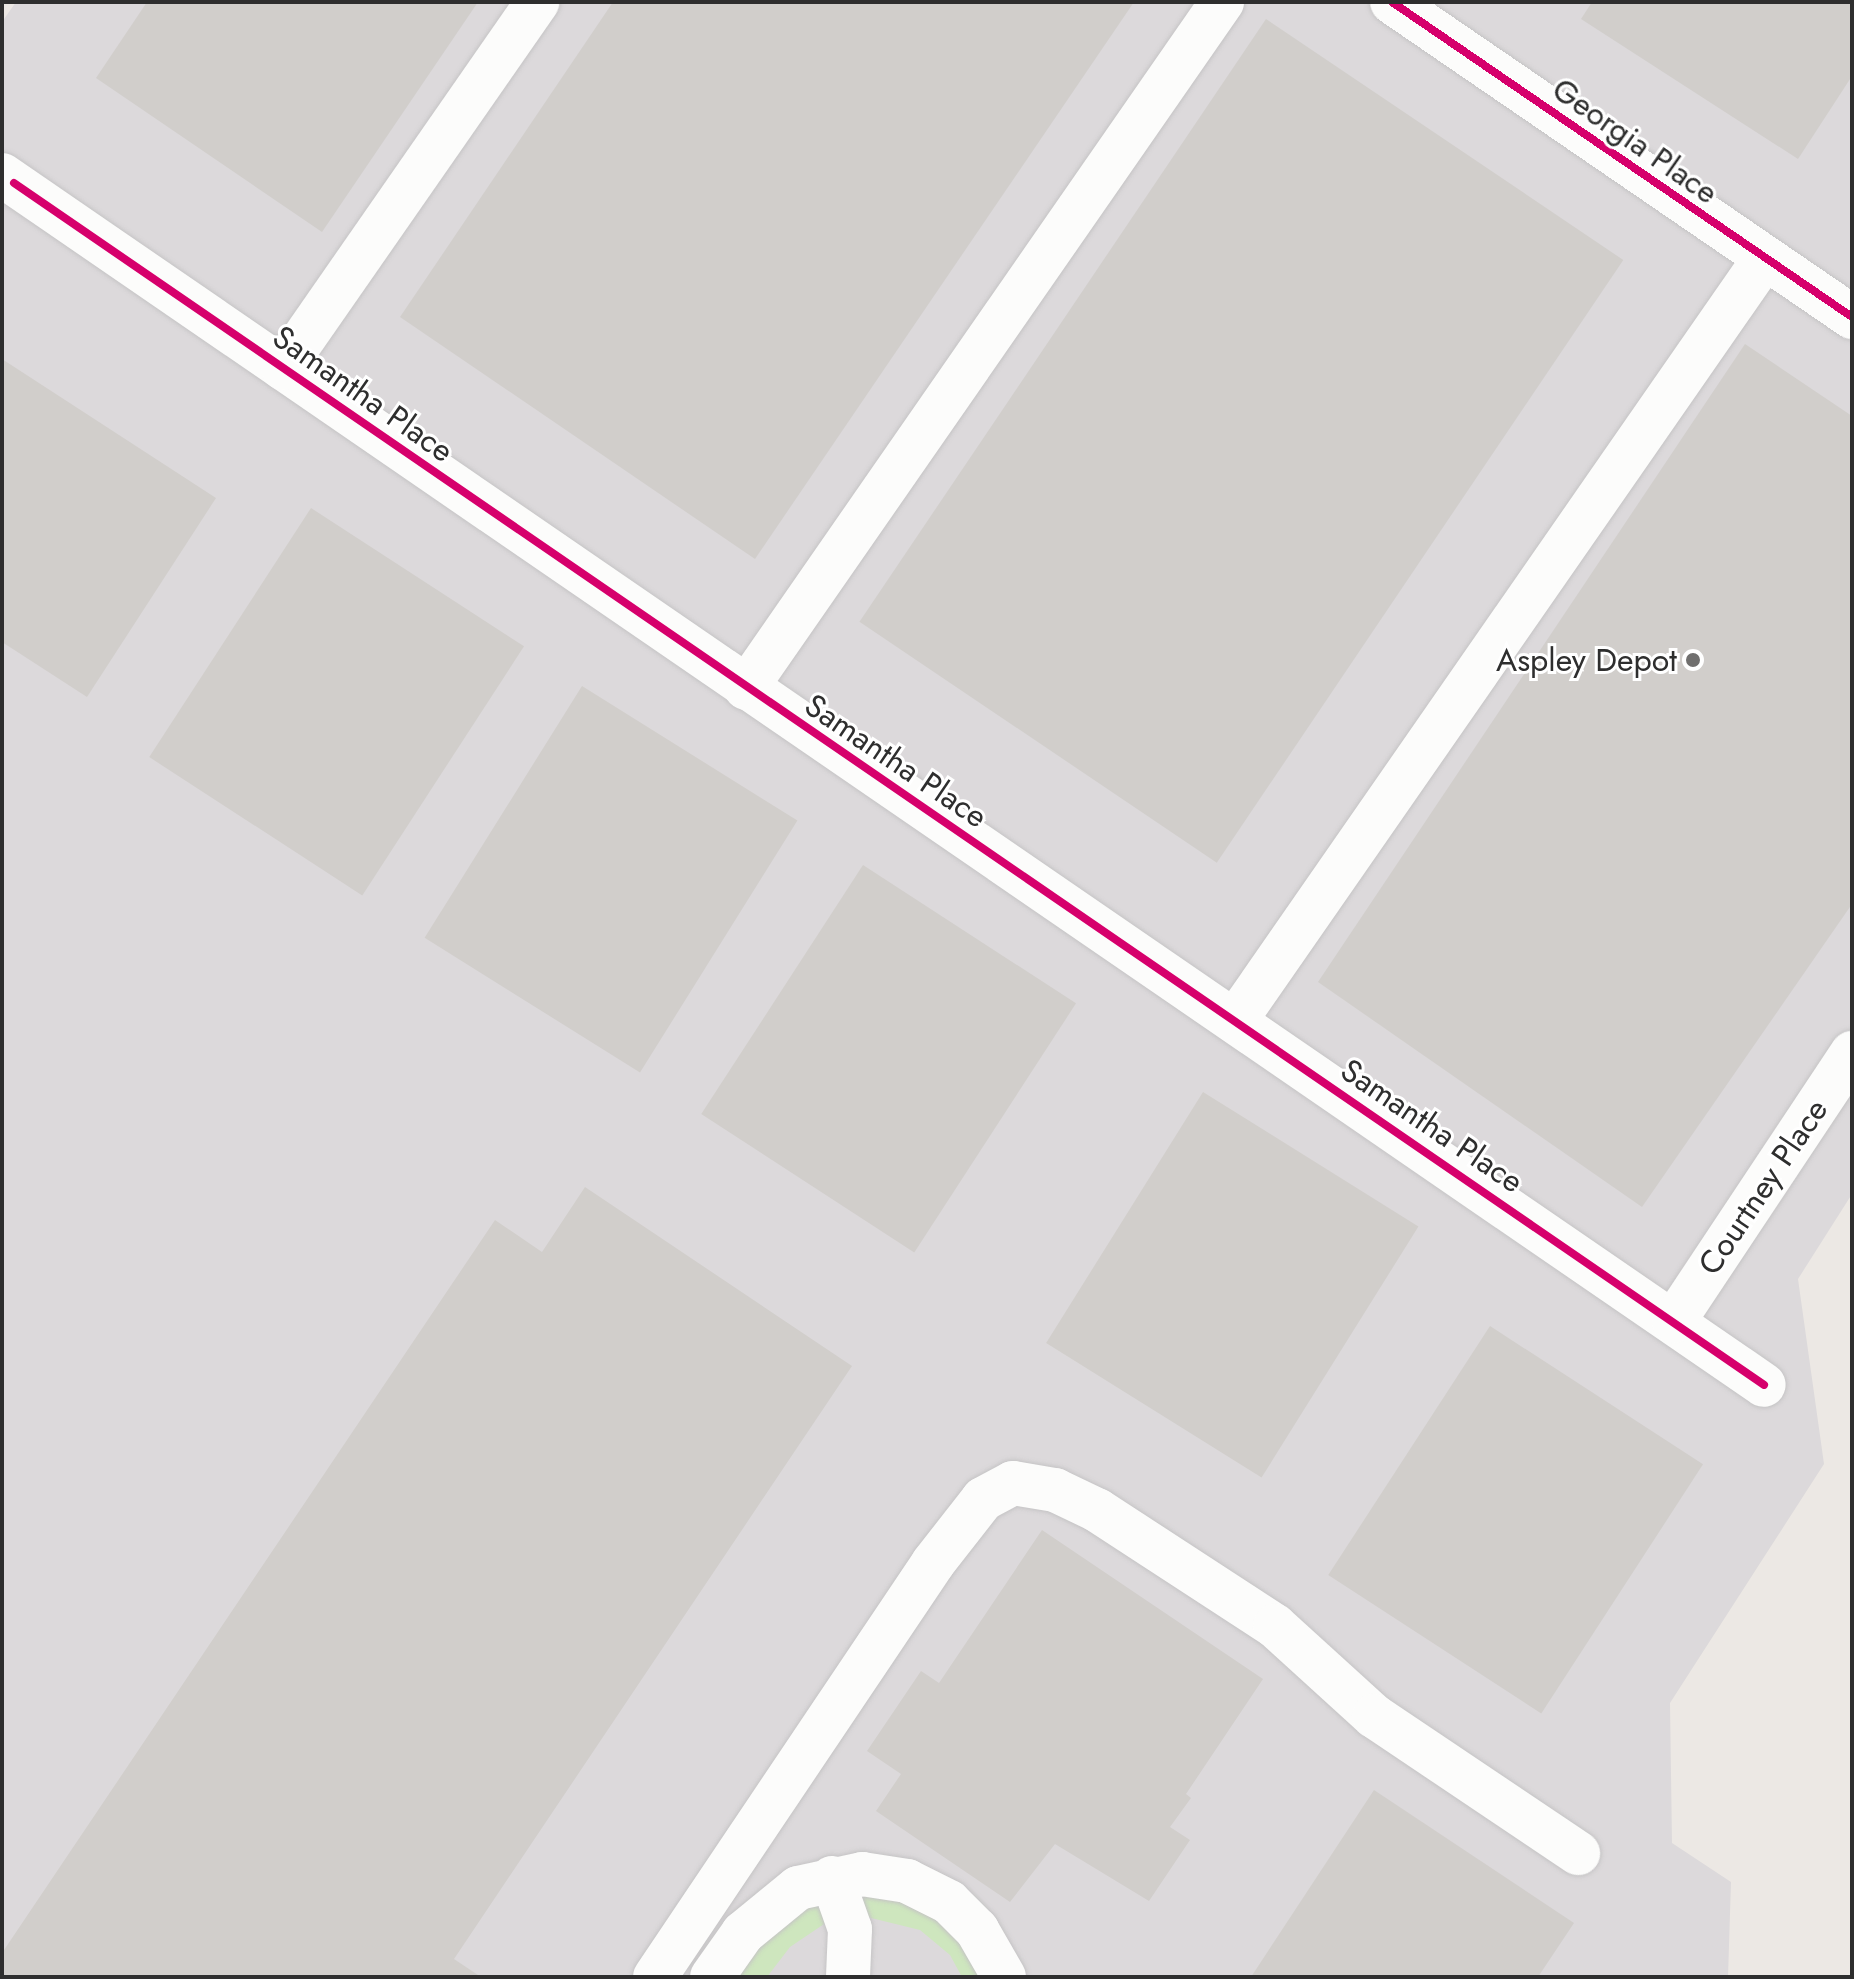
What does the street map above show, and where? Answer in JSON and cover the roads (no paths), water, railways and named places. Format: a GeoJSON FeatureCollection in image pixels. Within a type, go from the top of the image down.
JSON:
{"type":"FeatureCollection","features":[{"type":"Feature","properties":{"kind":"street"},"geometry":{"type":"LineString","coordinates":[[283,368],[537,2]]}},
{"type":"Feature","properties":{"kind":"street"},"geometry":{"type":"LineString","coordinates":[[746,688],[1222,2]]}},
{"type":"Feature","properties":{"kind":"street","name":"Georgia Place"},"geometry":{"type":"LineString","coordinates":[[1392,2],[1852,317]]}},
{"type":"Feature","properties":{"kind":"street","name":"Samantha Place"},"geometry":{"type":"LineString","coordinates":[[8,179],[1764,1385]]}},
{"type":"Feature","properties":{"kind":"street"},"geometry":{"type":"LineString","coordinates":[[1235,1021],[1764,259]]}},
{"type":"Feature","properties":{"kind":"street","name":"Courtney Place"},"geometry":{"type":"LineString","coordinates":[[1674,1321],[1852,1053]]}},
{"type":"Feature","properties":{"kind":"street"},"geometry":{"type":"LineString","coordinates":[[655,1977],[933,1563],[983,1499],[1013,1483],[1055,1490],[1097,1510],[1262,1618],[1374,1716],[1578,1853]]}},
{"type":"Feature","properties":{"kind":"street"},"geometry":{"type":"LineString","coordinates":[[712,1977],[743,1933],[773,1905],[798,1888],[832,1878],[862,1874],[907,1881],[949,1902],[977,1930],[1004,1977]]}},
{"type":"Feature","properties":{"kind":"street"},"geometry":{"type":"LineString","coordinates":[[832,1878],[850,1929],[848,1977]]}},
{"type":"Feature","properties":{"kind":"place","name":"Aspley Depot"},"geometry":{"type":"Point","coordinates":[1693,660]}}]}
